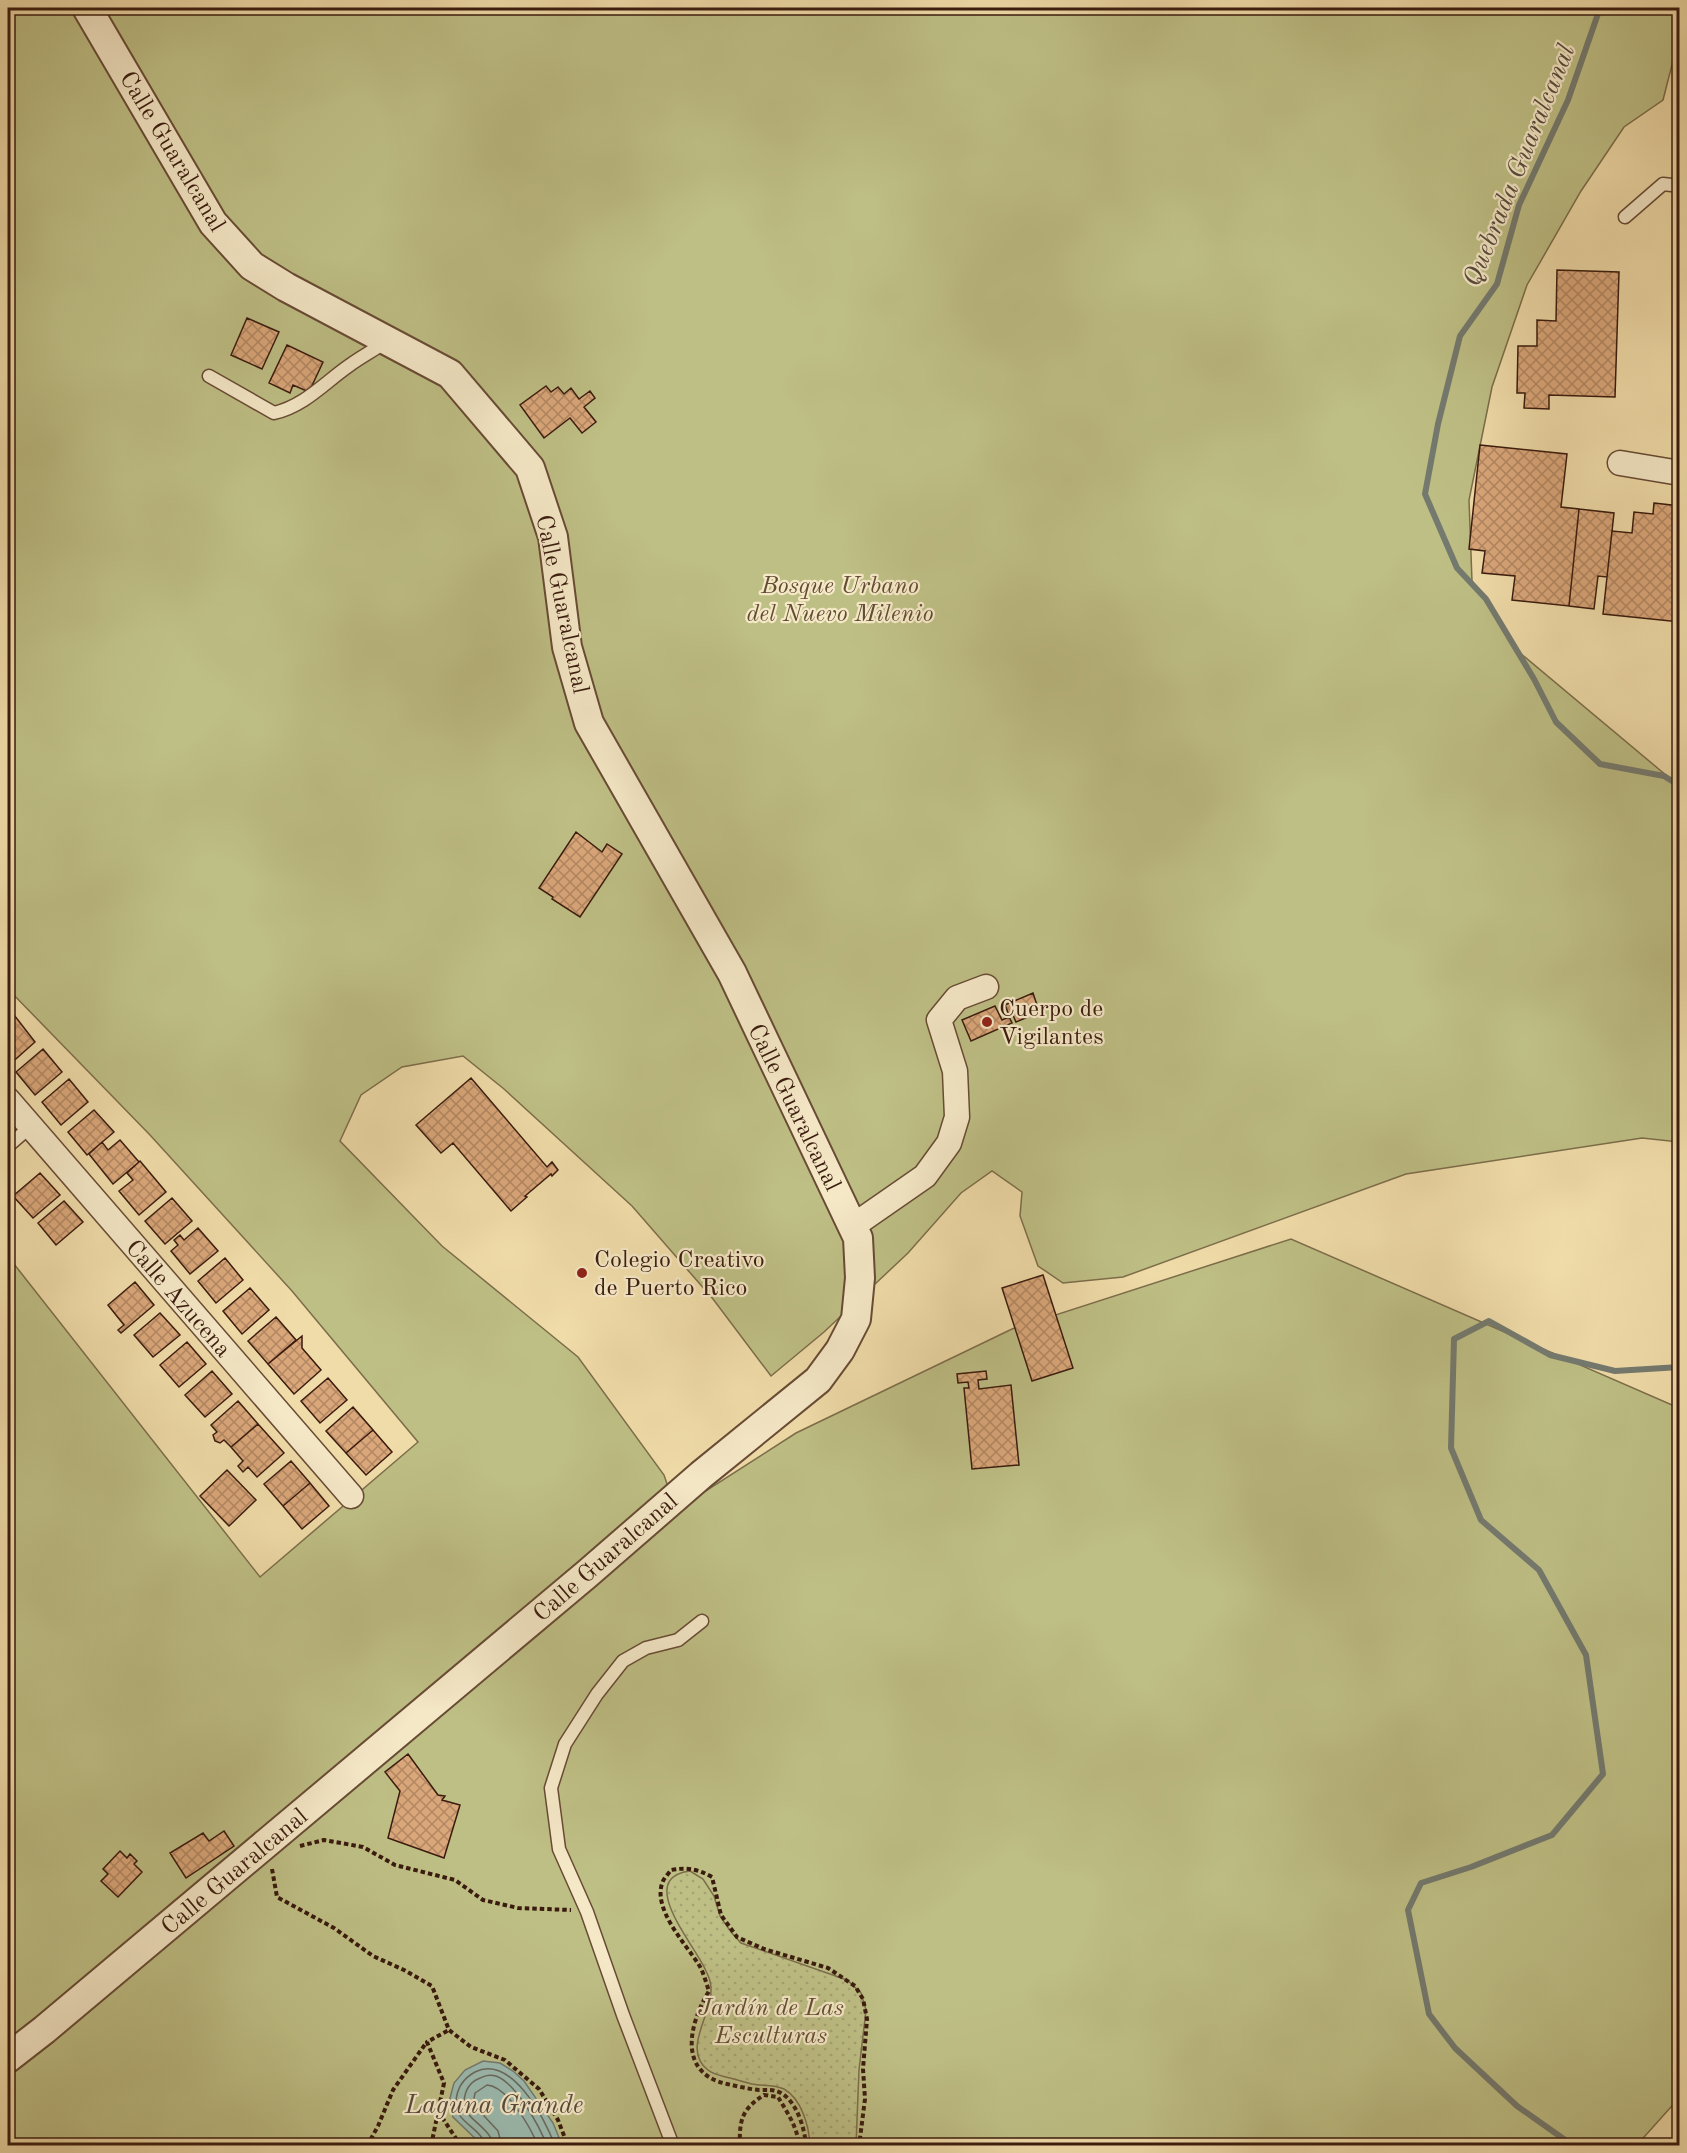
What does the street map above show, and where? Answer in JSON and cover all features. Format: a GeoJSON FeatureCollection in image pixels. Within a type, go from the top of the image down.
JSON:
{"type":"FeatureCollection","features":[{"type":"Feature","properties":{"kind":"street","name":"Calle Guaralcanal"},"geometry":{"type":"LineString","coordinates":[[8,2058],[560,1597],[700,1475],[818,1380],[840,1350],[856,1319],[860,1278],[858,1238],[853,1226],[732,973],[589,723],[567,647],[553,537],[530,468],[450,374],[286,287],[252,266],[213,224],[87,8]]}},
{"type":"Feature","properties":{"kind":"street"},"geometry":{"type":"LineString","coordinates":[[1620,463],[1680,473]]}},
{"type":"Feature","properties":{"kind":"street"},"geometry":{"type":"LineString","coordinates":[[853,1226],[925,1176],[949,1143],[957,1117],[955,1071],[939,1020],[957,998],[986,987]]}},
{"type":"Feature","properties":{"kind":"street","name":"Calle Azucena"},"geometry":{"type":"LineString","coordinates":[[8,1100],[351,1496]]}},
{"type":"Feature","properties":{"kind":"lane"},"geometry":{"type":"LineString","coordinates":[[1625,217],[1663,184],[1680,186]]}},
{"type":"Feature","properties":{"kind":"lane"},"geometry":{"type":"LineString","coordinates":[[209,376],[274,413],[288,410],[319,391],[350,365],[387,340]]}},
{"type":"Feature","properties":{"kind":"lane"},"geometry":{"type":"LineString","coordinates":[[8,1146],[30,1126]]}},
{"type":"Feature","properties":{"kind":"lane"},"geometry":{"type":"LineString","coordinates":[[673,2145],[587,1912],[559,1849],[551,1788],[565,1744],[597,1694],[623,1661],[646,1648],[678,1640],[702,1621]]}},
{"type":"Feature","properties":{"kind":"path"},"geometry":{"type":"LineString","coordinates":[[294,1848],[324,1840],[363,1847],[395,1865],[455,1880],[483,1900],[518,1908],[587,1912]]}},
{"type":"Feature","properties":{"kind":"path"},"geometry":{"type":"LineString","coordinates":[[279,1861],[271,1868],[277,1897],[334,1928],[373,1956],[432,1986],[448,2030],[471,2047],[505,2060],[539,2089],[558,2121],[568,2145]]}},
{"type":"Feature","properties":{"kind":"path"},"geometry":{"type":"LineString","coordinates":[[806,2145],[805,2135],[794,2107],[783,2094],[771,2089],[758,2090],[717,2081],[703,2073],[694,2063],[693,2029],[709,1991],[699,1965],[685,1948],[667,1917],[662,1899],[662,1883],[671,1870],[684,1867],[700,1870],[712,1877],[721,1915],[737,1937],[764,1949],[828,1968],[855,1986],[862,1999],[867,2019],[863,2069],[865,2099],[859,2145]]}},
{"type":"Feature","properties":{"kind":"path"},"geometry":{"type":"LineString","coordinates":[[367,2145],[378,2126],[393,2090],[426,2042],[448,2030]]}},
{"type":"Feature","properties":{"kind":"path"},"geometry":{"type":"LineString","coordinates":[[426,2042],[444,2083],[431,2145]]}},
{"type":"Feature","properties":{"kind":"path"},"geometry":{"type":"LineString","coordinates":[[740,2145],[741,2119],[748,2104],[764,2095],[778,2097],[790,2116],[799,2145]]}},
{"type":"Feature","properties":{"kind":"path"},"geometry":{"type":"LineString","coordinates":[[438,2111],[457,2140],[465,2145]]}},
{"type":"Feature","properties":{"kind":"green space","name":"Bosque Urbano del Nuevo Milenio"},"geometry":{"type":"Polygon","coordinates":[[[8,8],[1679,8],[1679,48],[1676,49],[1663,100],[1624,127],[1581,191],[1527,285],[1492,387],[1469,500],[1472,581],[1520,653],[1679,786],[1679,1142],[1642,1138],[1406,1174],[1123,1277],[1063,1283],[1038,1266],[1020,1216],[1022,1192],[992,1171],[961,1193],[908,1253],[824,1332],[771,1376],[713,1299],[632,1206],[504,1089],[463,1056],[402,1067],[361,1095],[340,1141],[442,1246],[578,1357],[664,1475],[676,1510],[796,1433],[1012,1329],[1291,1239],[1679,1408],[1679,2098],[1636,2146],[8,2146],[8,1298],[14,1264],[260,1577],[418,1442],[292,1291],[150,1135],[8,989],[8,8]]]}},
{"type":"Feature","properties":{"kind":"green space","name":"Jardín de Las Esculturas"},"geometry":{"type":"Polygon","coordinates":[[[690,1871],[703,1879],[714,1896],[720,1916],[741,1943],[847,1980],[861,1993],[866,2010],[859,2070],[856,2145],[810,2145],[800,2106],[796,2099],[784,2089],[752,2084],[716,2074],[700,2062],[697,2052],[698,2042],[708,2009],[711,1988],[707,1973],[673,1914],[667,1886],[674,1876],[690,1871]]]}},
{"type":"Feature","properties":{"kind":"water","name":"Laguna Grande"},"geometry":{"type":"Polygon","coordinates":[[[483,2061],[500,2063],[524,2081],[553,2123],[562,2145],[482,2145],[453,2117],[449,2102],[454,2083],[465,2070],[483,2061]]]}},
{"type":"Feature","properties":{"kind":"building"},"geometry":{"type":"Polygon","coordinates":[[[1557,270],[1619,272],[1615,397],[1549,395],[1549,409],[1524,408],[1525,393],[1517,393],[1518,346],[1537,346],[1537,320],[1556,321],[1557,270]]]}},
{"type":"Feature","properties":{"kind":"building"},"geometry":{"type":"Polygon","coordinates":[[[247,318],[279,332],[262,369],[231,355],[247,318]]]}},
{"type":"Feature","properties":{"kind":"building"},"geometry":{"type":"Polygon","coordinates":[[[287,345],[323,362],[309,392],[293,385],[290,393],[269,383],[287,345]]]}},
{"type":"Feature","properties":{"kind":"building"},"geometry":{"type":"Polygon","coordinates":[[[546,386],[551,392],[558,387],[564,394],[571,388],[579,399],[590,391],[595,398],[584,407],[596,422],[582,433],[570,418],[544,438],[520,405],[546,386]]]}},
{"type":"Feature","properties":{"kind":"building"},"geometry":{"type":"Polygon","coordinates":[[[1480,445],[1567,454],[1561,507],[1579,509],[1569,606],[1512,600],[1515,576],[1482,573],[1485,551],[1469,549],[1480,445]]]}},
{"type":"Feature","properties":{"kind":"building"},"geometry":{"type":"Polygon","coordinates":[[[1654,503],[1680,506],[1680,622],[1603,614],[1612,531],[1632,533],[1634,512],[1653,514],[1654,503]]]}},
{"type":"Feature","properties":{"kind":"building"},"geometry":{"type":"Polygon","coordinates":[[[1579,509],[1614,513],[1607,577],[1598,576],[1594,609],[1569,606],[1579,509]]]}},
{"type":"Feature","properties":{"kind":"building"},"geometry":{"type":"Polygon","coordinates":[[[576,832],[602,852],[607,844],[622,854],[580,917],[539,888],[576,832]]]}},
{"type":"Feature","properties":{"kind":"building"},"geometry":{"type":"Polygon","coordinates":[[[1033,993],[1037,1005],[1025,1010],[1028,1017],[1016,1022],[1012,1013],[1009,1015],[1005,1005],[1033,993]]]}},
{"type":"Feature","properties":{"kind":"building","name":"Cuerpo de Vigilantes"},"geometry":{"type":"Polygon","coordinates":[[[995,1006],[1002,1020],[1009,1017],[1012,1023],[971,1041],[962,1020],[995,1006]]]}},
{"type":"Feature","properties":{"kind":"building"},"geometry":{"type":"Polygon","coordinates":[[[11,1011],[35,1042],[9,1065],[8,1014],[11,1011]]]}},
{"type":"Feature","properties":{"kind":"building"},"geometry":{"type":"Polygon","coordinates":[[[43,1049],[62,1072],[35,1095],[16,1072],[43,1049]]]}},
{"type":"Feature","properties":{"kind":"building"},"geometry":{"type":"Polygon","coordinates":[[[471,1078],[547,1167],[552,1162],[558,1170],[525,1196],[527,1197],[511,1211],[453,1143],[441,1153],[416,1125],[471,1078]]]}},
{"type":"Feature","properties":{"kind":"building"},"geometry":{"type":"Polygon","coordinates":[[[69,1079],[88,1102],[61,1125],[42,1102],[69,1079]]]}},
{"type":"Feature","properties":{"kind":"building"},"geometry":{"type":"Polygon","coordinates":[[[94,1110],[114,1132],[87,1155],[68,1132],[94,1110]]]}},
{"type":"Feature","properties":{"kind":"building"},"geometry":{"type":"Polygon","coordinates":[[[120,1140],[139,1162],[113,1184],[89,1154],[102,1142],[108,1150],[120,1140]]]}},
{"type":"Feature","properties":{"kind":"building"},"geometry":{"type":"Polygon","coordinates":[[[140,1161],[166,1192],[139,1215],[119,1191],[133,1180],[127,1173],[140,1161]]]}},
{"type":"Feature","properties":{"kind":"building"},"geometry":{"type":"Polygon","coordinates":[[[40,1173],[60,1195],[33,1218],[13,1196],[40,1173]]]}},
{"type":"Feature","properties":{"kind":"building"},"geometry":{"type":"Polygon","coordinates":[[[172,1198],[192,1221],[165,1244],[145,1221],[172,1198]]]}},
{"type":"Feature","properties":{"kind":"building"},"geometry":{"type":"Polygon","coordinates":[[[64,1201],[83,1222],[56,1245],[38,1223],[64,1201]]]}},
{"type":"Feature","properties":{"kind":"building"},"geometry":{"type":"Polygon","coordinates":[[[198,1228],[218,1251],[190,1274],[171,1251],[178,1245],[174,1240],[180,1235],[184,1240],[198,1228]]]}},
{"type":"Feature","properties":{"kind":"building"},"geometry":{"type":"Polygon","coordinates":[[[225,1258],[243,1280],[216,1303],[198,1281],[225,1258]]]}},
{"type":"Feature","properties":{"kind":"building"},"geometry":{"type":"Polygon","coordinates":[[[1043,1275],[1073,1368],[1032,1381],[1002,1288],[1043,1275]]]}},
{"type":"Feature","properties":{"kind":"building"},"geometry":{"type":"Polygon","coordinates":[[[135,1282],[154,1305],[121,1333],[118,1330],[124,1325],[108,1305],[135,1282]]]}},
{"type":"Feature","properties":{"kind":"building"},"geometry":{"type":"Polygon","coordinates":[[[250,1288],[269,1310],[242,1334],[223,1311],[250,1288]]]}},
{"type":"Feature","properties":{"kind":"building"},"geometry":{"type":"Polygon","coordinates":[[[160,1313],[180,1335],[153,1357],[134,1335],[160,1313]]]}},
{"type":"Feature","properties":{"kind":"building"},"geometry":{"type":"Polygon","coordinates":[[[276,1317],[296,1340],[268,1364],[248,1341],[276,1317]]]}},
{"type":"Feature","properties":{"kind":"building"},"geometry":{"type":"Polygon","coordinates":[[[302,1336],[302,1348],[321,1370],[294,1394],[268,1364],[302,1336]]]}},
{"type":"Feature","properties":{"kind":"building"},"geometry":{"type":"Polygon","coordinates":[[[187,1342],[206,1364],[179,1387],[160,1365],[187,1342]]]}},
{"type":"Feature","properties":{"kind":"building"},"geometry":{"type":"Polygon","coordinates":[[[212,1371],[232,1394],[205,1417],[185,1395],[212,1371]]]}},
{"type":"Feature","properties":{"kind":"building"},"geometry":{"type":"Polygon","coordinates":[[[986,1371],[987,1379],[978,1380],[979,1389],[1011,1385],[1019,1465],[972,1469],[964,1388],[969,1388],[968,1382],[958,1383],[957,1374],[986,1371]]]}},
{"type":"Feature","properties":{"kind":"building"},"geometry":{"type":"Polygon","coordinates":[[[328,1378],[347,1400],[320,1423],[301,1401],[328,1378]]]}},
{"type":"Feature","properties":{"kind":"building"},"geometry":{"type":"Polygon","coordinates":[[[238,1401],[258,1424],[231,1447],[224,1440],[220,1443],[215,1441],[213,1435],[217,1432],[211,1425],[238,1401]]]}},
{"type":"Feature","properties":{"kind":"building"},"geometry":{"type":"Polygon","coordinates":[[[353,1407],[373,1430],[346,1453],[326,1431],[353,1407]]]}},
{"type":"Feature","properties":{"kind":"building"},"geometry":{"type":"Polygon","coordinates":[[[258,1424],[284,1453],[257,1477],[248,1467],[243,1472],[238,1466],[243,1461],[231,1447],[258,1424]]]}},
{"type":"Feature","properties":{"kind":"building"},"geometry":{"type":"Polygon","coordinates":[[[373,1430],[392,1452],[366,1475],[346,1453],[373,1430]]]}},
{"type":"Feature","properties":{"kind":"building"},"geometry":{"type":"Polygon","coordinates":[[[291,1461],[310,1483],[283,1506],[264,1484],[291,1461]]]}},
{"type":"Feature","properties":{"kind":"building"},"geometry":{"type":"Polygon","coordinates":[[[227,1470],[256,1500],[229,1526],[200,1496],[227,1470]]]}},
{"type":"Feature","properties":{"kind":"building"},"geometry":{"type":"Polygon","coordinates":[[[310,1483],[329,1506],[302,1529],[283,1506],[310,1483]]]}},
{"type":"Feature","properties":{"kind":"building"},"geometry":{"type":"Polygon","coordinates":[[[408,1754],[438,1795],[445,1796],[442,1800],[460,1805],[444,1858],[388,1838],[400,1791],[385,1772],[408,1754]]]}},
{"type":"Feature","properties":{"kind":"building"},"geometry":{"type":"Polygon","coordinates":[[[224,1831],[234,1846],[186,1878],[170,1853],[203,1833],[209,1841],[224,1831]]]}},
{"type":"Feature","properties":{"kind":"building"},"geometry":{"type":"Polygon","coordinates":[[[120,1851],[127,1858],[130,1854],[137,1861],[134,1864],[142,1872],[118,1897],[101,1881],[108,1874],[103,1869],[120,1851]]]}},
{"type":"Feature","properties":{"kind":"waterway","name":"Quebrada Guaralcanal"},"geometry":{"type":"LineString","coordinates":[[1600,8],[1568,100],[1519,205],[1497,284],[1460,336],[1438,424],[1425,494],[1457,568],[1486,599],[1534,679],[1556,722],[1600,764],[1664,776],[1680,786]]}},
{"type":"Feature","properties":{"kind":"waterway","name":"Quebrada Guaralcanal"},"geometry":{"type":"LineString","coordinates":[[1569,2146],[1568,2142],[1517,2106],[1455,2048],[1429,2014],[1408,1910],[1421,1883],[1471,1867],[1552,1835],[1603,1774],[1586,1655],[1539,1570],[1481,1520],[1451,1448],[1454,1339],[1489,1321],[1550,1355],[1615,1371],[1680,1367]]}},
{"type":"Feature","properties":{"kind":"place","name":"Cuerpo de Vigilantes"},"geometry":{"type":"Point","coordinates":[987,1022]}},
{"type":"Feature","properties":{"kind":"place","name":"Colegio Creativo de Puerto Rico"},"geometry":{"type":"Point","coordinates":[582,1273]}}]}
